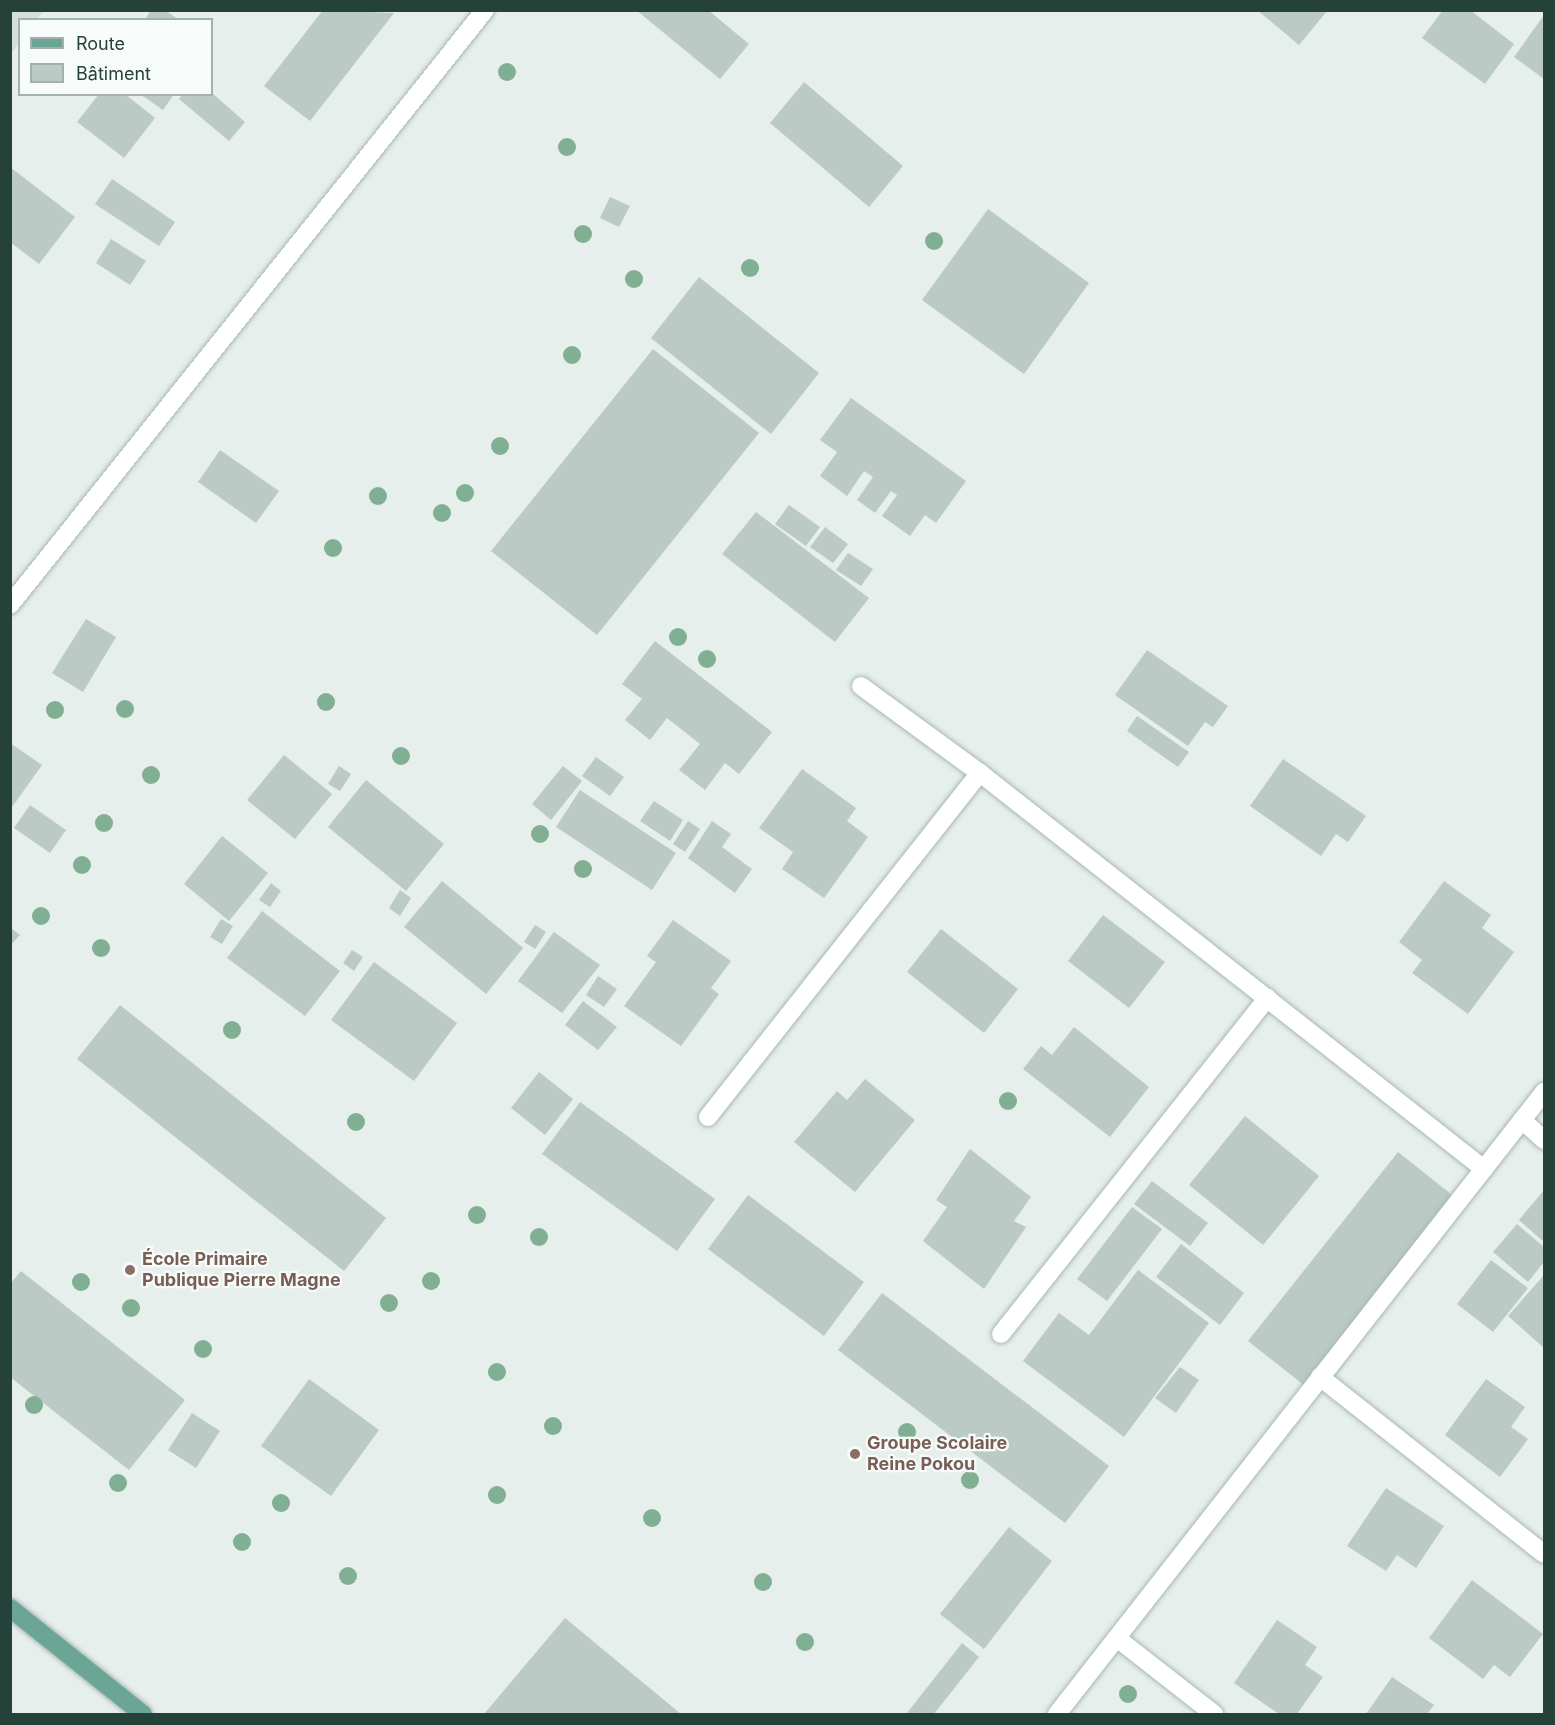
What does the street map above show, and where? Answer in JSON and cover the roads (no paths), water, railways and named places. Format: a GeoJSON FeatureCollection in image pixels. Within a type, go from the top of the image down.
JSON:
{"type":"FeatureCollection","features":[{"type":"Feature","properties":{"kind":"main road"},"geometry":{"type":"LineString","coordinates":[[10,1608],[143,1714]]}},
{"type":"Feature","properties":{"kind":"street"},"geometry":{"type":"LineString","coordinates":[[10,605],[485,10]]}},
{"type":"Feature","properties":{"kind":"street"},"geometry":{"type":"LineString","coordinates":[[861,686],[980,773],[1484,1169]]}},
{"type":"Feature","properties":{"kind":"street"},"geometry":{"type":"LineString","coordinates":[[708,1117],[980,773]]}},
{"type":"Feature","properties":{"kind":"street"},"geometry":{"type":"LineString","coordinates":[[1001,1334],[1267,998]]}},
{"type":"Feature","properties":{"kind":"street"},"geometry":{"type":"LineString","coordinates":[[1057,1714],[1545,1092]]}},
{"type":"Feature","properties":{"kind":"street"},"geometry":{"type":"LineString","coordinates":[[1522,1120],[1545,1140]]}},
{"type":"Feature","properties":{"kind":"street"},"geometry":{"type":"LineString","coordinates":[[1320,1377],[1545,1554]]}},
{"type":"Feature","properties":{"kind":"street"},"geometry":{"type":"LineString","coordinates":[[1118,1639],[1214,1714]]}},
{"type":"Feature","properties":{"kind":"place","name":"École Primaire Publique Pierre Magne"},"geometry":{"type":"Point","coordinates":[130,1270]}},
{"type":"Feature","properties":{"kind":"place","name":"Groupe Scolaire Reine Pokou"},"geometry":{"type":"Point","coordinates":[855,1454]}}]}
